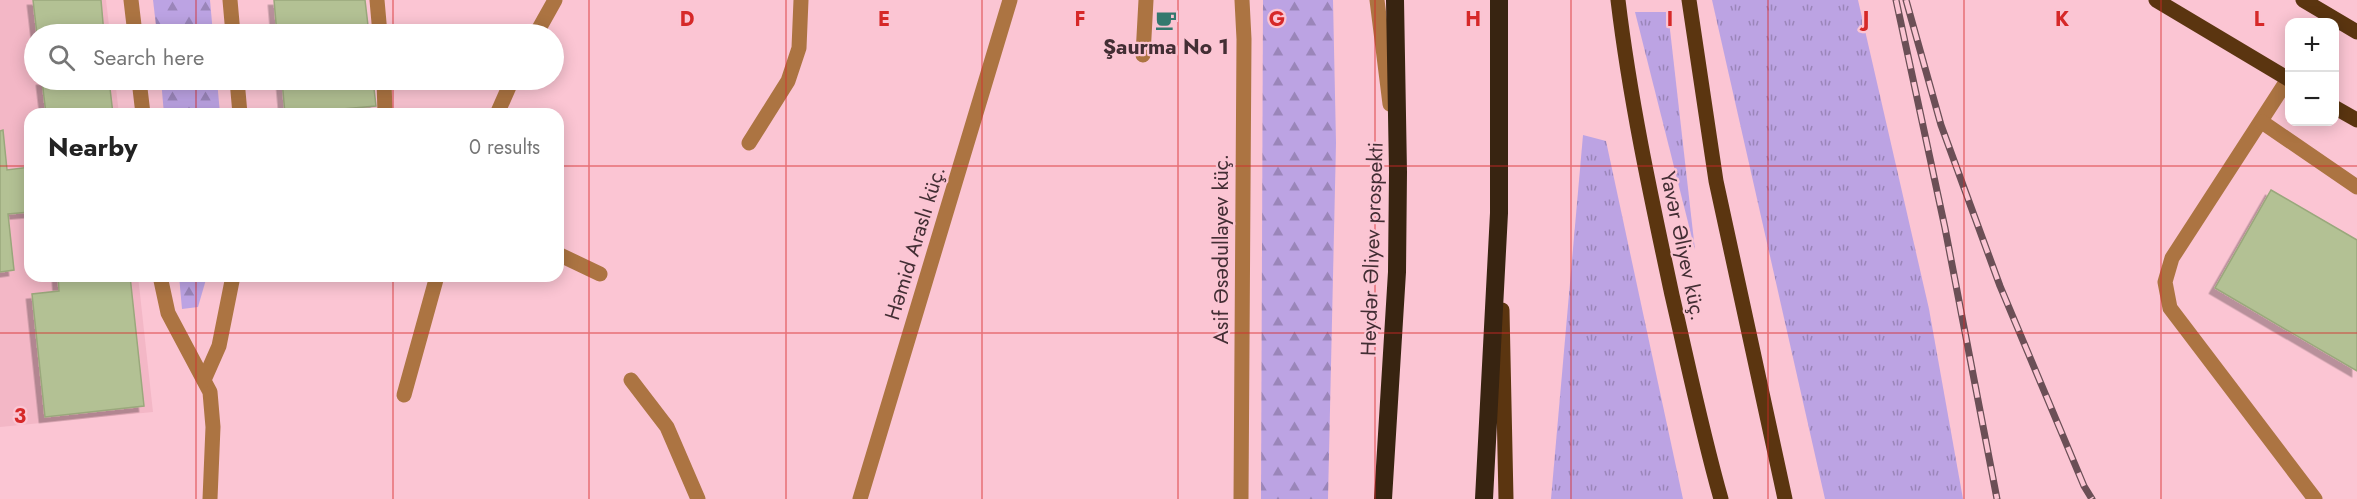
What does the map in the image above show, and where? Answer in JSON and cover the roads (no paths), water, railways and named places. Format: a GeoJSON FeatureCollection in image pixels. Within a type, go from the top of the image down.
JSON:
{"type":"FeatureCollection","features":[{"type":"Feature","properties":{"kind":"highway","name":"Heydər Əliyev prospekti"},"geometry":{"type":"LineString","coordinates":[[1383,499],[1397,272],[1395,0]]}},
{"type":"Feature","properties":{"kind":"highway"},"geometry":{"type":"LineString","coordinates":[[1484,499],[1499,213],[1499,0]]}},
{"type":"Feature","properties":{"kind":"main road","name":"Yavər Əliyev küç."},"geometry":{"type":"LineString","coordinates":[[1618,0],[1647,180],[1706,448],[1721,499]]}},
{"type":"Feature","properties":{"kind":"main road"},"geometry":{"type":"LineString","coordinates":[[1689,0],[1716,181],[1785,499]]}},
{"type":"Feature","properties":{"kind":"main road"},"geometry":{"type":"LineString","coordinates":[[2157,0],[2285,78]]}},
{"type":"Feature","properties":{"kind":"main road"},"geometry":{"type":"LineString","coordinates":[[2302,0],[2357,32]]}},
{"type":"Feature","properties":{"kind":"main road"},"geometry":{"type":"LineString","coordinates":[[2339,110],[2357,120]]}},
{"type":"Feature","properties":{"kind":"main road"},"geometry":{"type":"LineString","coordinates":[[1499,213],[1506,499]]}},
{"type":"Feature","properties":{"kind":"main road"},"geometry":{"type":"LineString","coordinates":[[1706,448],[1714,499]]}},
{"type":"Feature","properties":{"kind":"street"},"geometry":{"type":"LineString","coordinates":[[131,0],[134,24]]}},
{"type":"Feature","properties":{"kind":"street"},"geometry":{"type":"LineString","coordinates":[[230,0],[232,24]]}},
{"type":"Feature","properties":{"kind":"street"},"geometry":{"type":"LineString","coordinates":[[377,0],[379,24]]}},
{"type":"Feature","properties":{"kind":"street"},"geometry":{"type":"LineString","coordinates":[[542,24],[555,0]]}},
{"type":"Feature","properties":{"kind":"street"},"geometry":{"type":"LineString","coordinates":[[749,143],[788,81],[799,48],[801,0]]}},
{"type":"Feature","properties":{"kind":"street","name":"Həmid Araslı küç."},"geometry":{"type":"LineString","coordinates":[[860,499],[1010,0]]}},
{"type":"Feature","properties":{"kind":"street"},"geometry":{"type":"LineString","coordinates":[[1143,55],[1146,0]]}},
{"type":"Feature","properties":{"kind":"street","name":"Asif Əsədullayev küç."},"geometry":{"type":"LineString","coordinates":[[1241,499],[1244,39],[1242,0]]}},
{"type":"Feature","properties":{"kind":"street"},"geometry":{"type":"LineString","coordinates":[[1244,39],[1247,0]]}},
{"type":"Feature","properties":{"kind":"street"},"geometry":{"type":"LineString","coordinates":[[1377,0],[1398,172]]}},
{"type":"Feature","properties":{"kind":"street"},"geometry":{"type":"LineString","coordinates":[[2285,86],[2172,258],[2165,282],[2170,308],[2315,499]]}},
{"type":"Feature","properties":{"kind":"street"},"geometry":{"type":"LineString","coordinates":[[140,90],[142,108]]}},
{"type":"Feature","properties":{"kind":"street"},"geometry":{"type":"LineString","coordinates":[[238,90],[239,108]]}},
{"type":"Feature","properties":{"kind":"street"},"geometry":{"type":"LineString","coordinates":[[384,90],[385,108]]}},
{"type":"Feature","properties":{"kind":"street"},"geometry":{"type":"LineString","coordinates":[[500,108],[508,90]]}},
{"type":"Feature","properties":{"kind":"street"},"geometry":{"type":"LineString","coordinates":[[2262,123],[2357,187]]}},
{"type":"Feature","properties":{"kind":"street"},"geometry":{"type":"LineString","coordinates":[[564,257],[600,274]]}},
{"type":"Feature","properties":{"kind":"street"},"geometry":{"type":"LineString","coordinates":[[161,282],[168,313],[210,392],[212,407],[210,499]]}},
{"type":"Feature","properties":{"kind":"street"},"geometry":{"type":"LineString","coordinates":[[204,380],[219,346],[232,282]]}},
{"type":"Feature","properties":{"kind":"street"},"geometry":{"type":"LineString","coordinates":[[404,395],[435,282]]}},
{"type":"Feature","properties":{"kind":"street"},"geometry":{"type":"LineString","coordinates":[[631,380],[667,427],[698,499]]}},
{"type":"Feature","properties":{"kind":"railway"},"geometry":{"type":"LineString","coordinates":[[1896,0],[1945,228],[1997,499]]}},
{"type":"Feature","properties":{"kind":"railway"},"geometry":{"type":"LineString","coordinates":[[1906,0],[1941,125],[2000,286],[2084,486],[2092,499]]}},
{"type":"Feature","properties":{"kind":"place","name":"Şaurma No 1"},"geometry":{"type":"Point","coordinates":[1166,20]}}]}
